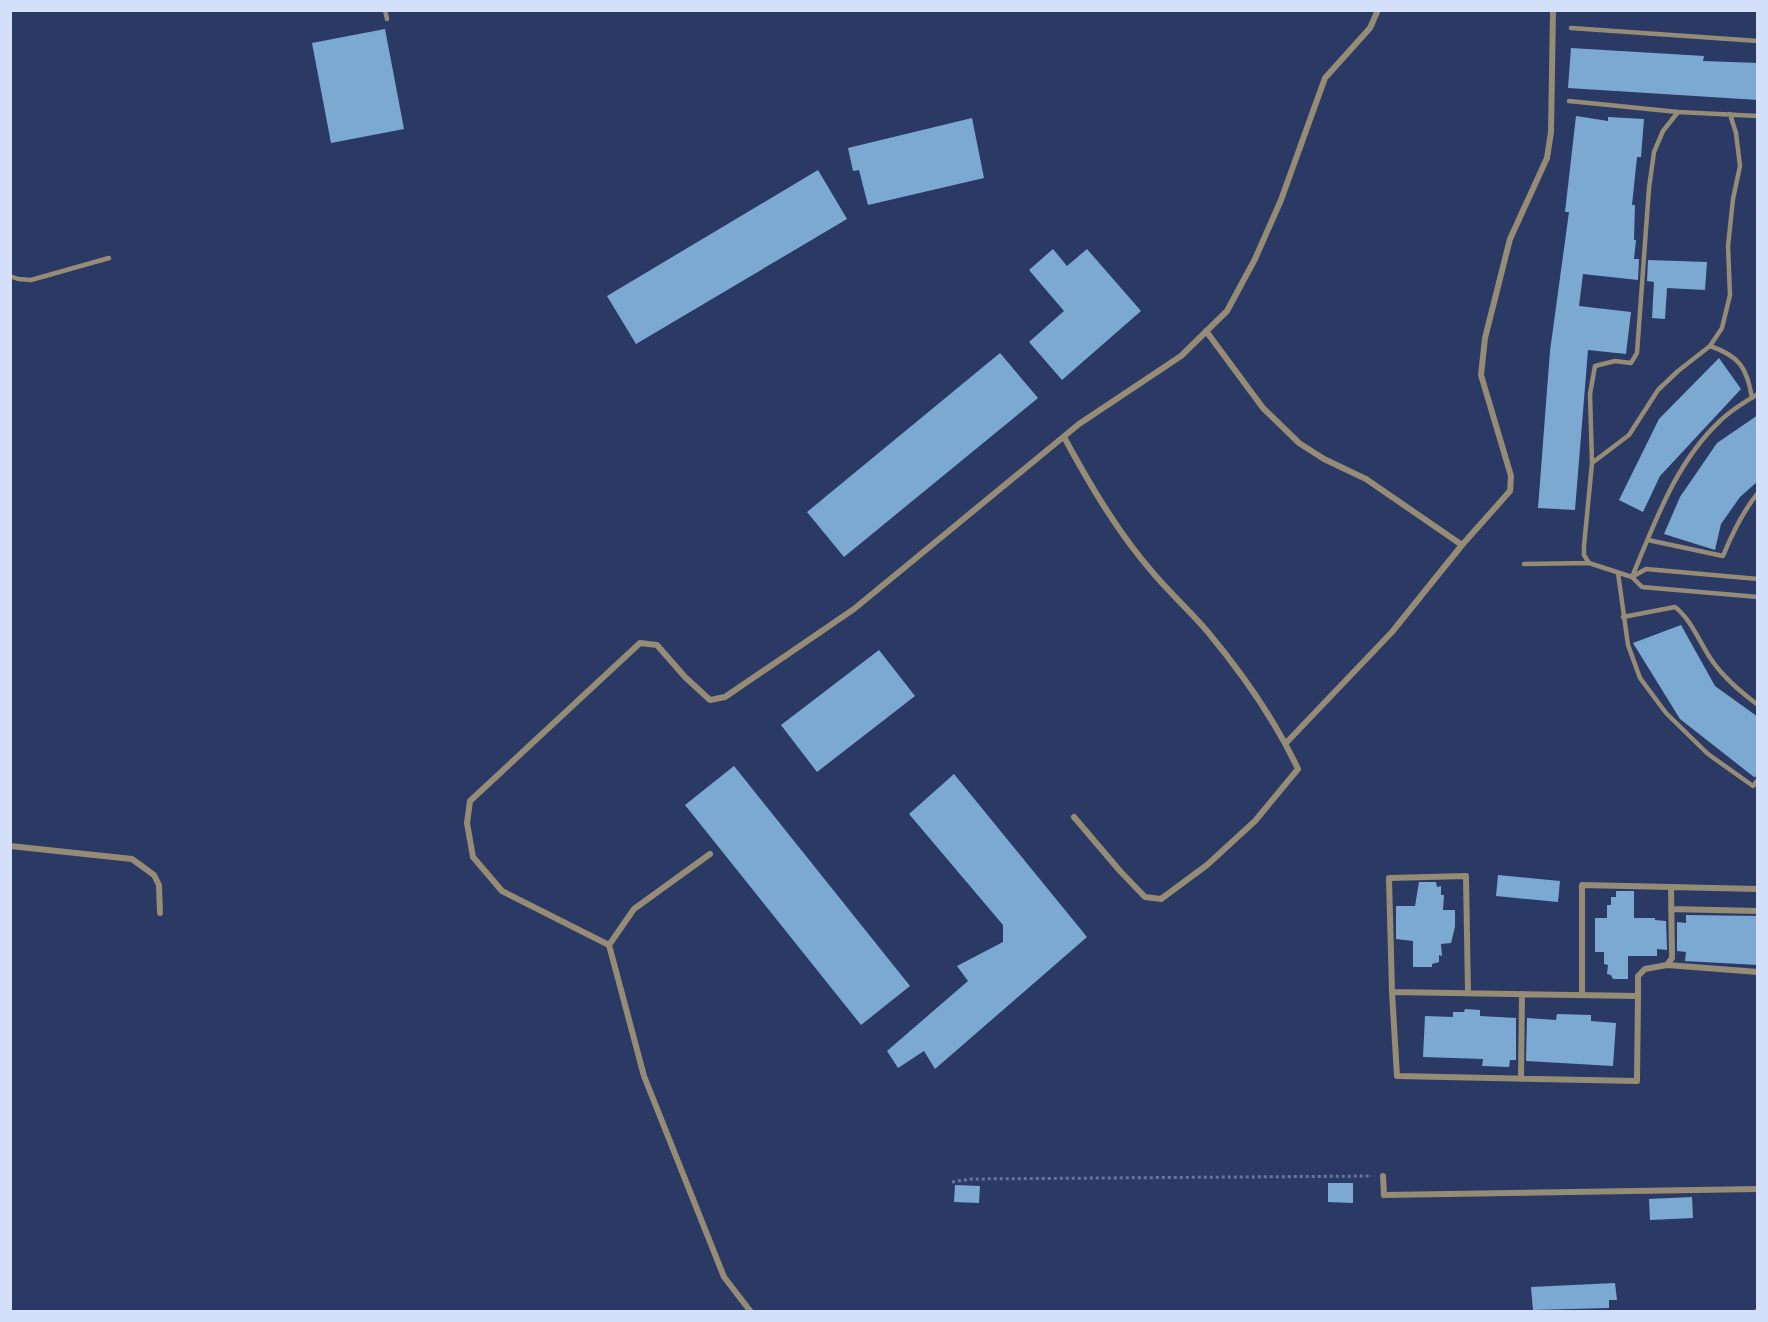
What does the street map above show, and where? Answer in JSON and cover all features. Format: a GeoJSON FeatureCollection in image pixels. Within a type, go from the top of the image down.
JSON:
{"type":"FeatureCollection","features":[{"type":"Feature","properties":{"kind":"street"},"geometry":{"type":"LineString","coordinates":[[751,1311],[724,1277],[644,1076],[609,945],[502,891],[473,856],[467,823],[470,801],[640,643],[657,645],[685,677],[710,700],[725,697],[854,609],[1079,424],[1181,356],[1227,311],[1255,259],[1281,200],[1325,78],[1370,28],[1378,10]]}},
{"type":"Feature","properties":{"kind":"street"},"geometry":{"type":"LineString","coordinates":[[1286,743],[1392,632],[1510,490],[1511,476],[1481,375],[1485,338],[1510,239],[1547,158],[1551,132],[1553,10]]}},
{"type":"Feature","properties":{"kind":"street"},"geometry":{"type":"LineString","coordinates":[[1206,331],[1263,408],[1299,443],[1324,459],[1366,479],[1462,545]]}},
{"type":"Feature","properties":{"kind":"street"},"geometry":{"type":"LineString","coordinates":[[1064,437],[1088,482],[1153,573],[1207,632],[1247,683],[1286,743],[1298,769],[1255,820],[1207,865],[1161,899],[1145,897],[1074,817]]}},
{"type":"Feature","properties":{"kind":"street"},"geometry":{"type":"LineString","coordinates":[[10,846],[132,859],[154,875],[159,885],[160,913]]}},
{"type":"Feature","properties":{"kind":"street"},"geometry":{"type":"LineString","coordinates":[[609,945],[634,909],[710,854]]}},
{"type":"Feature","properties":{"kind":"street"},"geometry":{"type":"LineString","coordinates":[[1468,993],[1466,876],[1389,878],[1397,1076],[1636,1081],[1638,976],[1645,969],[1667,965],[1758,972]]}},
{"type":"Feature","properties":{"kind":"street"},"geometry":{"type":"LineString","coordinates":[[1582,995],[1582,885],[1758,890]]}},
{"type":"Feature","properties":{"kind":"street"},"geometry":{"type":"LineString","coordinates":[[1667,965],[1672,958],[1671,887]]}},
{"type":"Feature","properties":{"kind":"street"},"geometry":{"type":"LineString","coordinates":[[1671,909],[1758,911]]}},
{"type":"Feature","properties":{"kind":"street"},"geometry":{"type":"LineString","coordinates":[[1392,992],[1638,996]]}},
{"type":"Feature","properties":{"kind":"street"},"geometry":{"type":"LineString","coordinates":[[1521,1079],[1522,994]]}},
{"type":"Feature","properties":{"kind":"street"},"geometry":{"type":"LineString","coordinates":[[1383,1176],[1384,1195],[1758,1189]]}},
{"type":"Feature","properties":{"kind":"lane"},"geometry":{"type":"LineString","coordinates":[[385,10],[387,19]]}},
{"type":"Feature","properties":{"kind":"lane"},"geometry":{"type":"LineString","coordinates":[[1572,28],[1758,41]]}},
{"type":"Feature","properties":{"kind":"lane"},"geometry":{"type":"LineString","coordinates":[[1569,101],[1678,112],[1758,116]]}},
{"type":"Feature","properties":{"kind":"lane"},"geometry":{"type":"LineString","coordinates":[[1589,563],[1584,555],[1584,546],[1592,463],[1590,394],[1595,366],[1615,361],[1631,363],[1637,354],[1649,188],[1654,152],[1663,131],[1678,112]]}},
{"type":"Feature","properties":{"kind":"lane"},"geometry":{"type":"LineString","coordinates":[[1592,463],[1629,435],[1658,390],[1710,346],[1722,328],[1730,295],[1728,246],[1733,199],[1740,165],[1736,134],[1730,114]]}},
{"type":"Feature","properties":{"kind":"lane"},"geometry":{"type":"LineString","coordinates":[[10,276],[32,280],[43,278],[109,258]]}},
{"type":"Feature","properties":{"kind":"lane"},"geometry":{"type":"LineString","coordinates":[[1710,346],[1726,351],[1742,366],[1752,398]]}},
{"type":"Feature","properties":{"kind":"lane"},"geometry":{"type":"LineString","coordinates":[[1632,577],[1659,512],[1684,464],[1720,420],[1758,394]]}},
{"type":"Feature","properties":{"kind":"lane"},"geometry":{"type":"LineString","coordinates":[[1647,540],[1723,556],[1747,505],[1758,493]]}},
{"type":"Feature","properties":{"kind":"lane"},"geometry":{"type":"LineString","coordinates":[[1524,564],[1589,563],[1632,577],[1642,587],[1758,597]]}},
{"type":"Feature","properties":{"kind":"lane"},"geometry":{"type":"LineString","coordinates":[[1632,577],[1646,569],[1758,579]]}},
{"type":"Feature","properties":{"kind":"lane"},"geometry":{"type":"LineString","coordinates":[[1618,573],[1628,645],[1640,678],[1666,712],[1708,754],[1753,786],[1758,780]]}},
{"type":"Feature","properties":{"kind":"lane"},"geometry":{"type":"LineString","coordinates":[[1623,617],[1675,607],[1683,614],[1714,663],[1734,686],[1758,705]]}},
{"type":"Feature","properties":{"kind":"path"},"geometry":{"type":"LineString","coordinates":[[952,1182],[971,1179],[1383,1176]]}},
{"type":"Feature","properties":{"kind":"building"},"geometry":{"type":"Polygon","coordinates":[[[385,29],[404,129],[331,143],[312,43],[385,29]]]}},
{"type":"Feature","properties":{"kind":"building"},"geometry":{"type":"Polygon","coordinates":[[[1571,48],[1704,56],[1703,61],[1758,63],[1758,100],[1568,88],[1571,48]]]}},
{"type":"Feature","properties":{"kind":"building"},"geometry":{"type":"Polygon","coordinates":[[[1576,116],[1608,121],[1608,117],[1644,119],[1641,157],[1637,157],[1632,205],[1635,205],[1634,259],[1639,259],[1638,280],[1583,274],[1579,306],[1631,312],[1626,354],[1588,350],[1575,510],[1538,508],[1550,351],[1569,212],[1565,212],[1576,116]]]}},
{"type":"Feature","properties":{"kind":"building"},"geometry":{"type":"Polygon","coordinates":[[[972,118],[984,178],[868,205],[859,170],[853,171],[848,148],[972,118]]]}},
{"type":"Feature","properties":{"kind":"building"},"geometry":{"type":"Polygon","coordinates":[[[818,170],[847,219],[636,344],[607,296],[818,170]]]}},
{"type":"Feature","properties":{"kind":"building"},"geometry":{"type":"Polygon","coordinates":[[[1053,249],[1067,266],[1087,249],[1141,311],[1062,380],[1029,342],[1064,311],[1029,270],[1053,249]]]}},
{"type":"Feature","properties":{"kind":"building"},"geometry":{"type":"Polygon","coordinates":[[[1648,260],[1707,262],[1705,290],[1667,288],[1665,319],[1652,318],[1654,282],[1647,281],[1648,260]]]}},
{"type":"Feature","properties":{"kind":"building"},"geometry":{"type":"Polygon","coordinates":[[[1000,353],[1038,398],[844,557],[807,512],[1000,353]]]}},
{"type":"Feature","properties":{"kind":"building"},"geometry":{"type":"Polygon","coordinates":[[[1719,358],[1741,389],[1660,476],[1643,512],[1619,500],[1659,419],[1719,358]]]}},
{"type":"Feature","properties":{"kind":"building"},"geometry":{"type":"Polygon","coordinates":[[[1758,415],[1758,481],[1740,497],[1721,524],[1715,550],[1664,534],[1680,497],[1717,443],[1758,415]]]}},
{"type":"Feature","properties":{"kind":"building"},"geometry":{"type":"Polygon","coordinates":[[[1681,625],[1715,686],[1758,717],[1758,776],[1754,777],[1680,719],[1633,643],[1681,625]]]}},
{"type":"Feature","properties":{"kind":"building"},"geometry":{"type":"Polygon","coordinates":[[[879,650],[915,696],[817,772],[781,725],[879,650]]]}},
{"type":"Feature","properties":{"kind":"building"},"geometry":{"type":"Polygon","coordinates":[[[734,766],[910,986],[861,1025],[685,805],[734,766]]]}},
{"type":"Feature","properties":{"kind":"building"},"geometry":{"type":"Polygon","coordinates":[[[954,774],[1087,937],[935,1069],[924,1051],[898,1068],[887,1051],[968,981],[957,966],[1003,942],[1003,925],[909,814],[954,774]]]}},
{"type":"Feature","properties":{"kind":"building"},"geometry":{"type":"Polygon","coordinates":[[[1498,875],[1560,881],[1558,902],[1496,896],[1498,875]]]}},
{"type":"Feature","properties":{"kind":"building"},"geometry":{"type":"Polygon","coordinates":[[[1419,882],[1436,882],[1437,887],[1441,886],[1441,895],[1444,895],[1443,910],[1455,910],[1455,927],[1451,943],[1441,944],[1442,956],[1439,955],[1439,962],[1432,964],[1432,967],[1413,967],[1413,941],[1396,939],[1396,906],[1415,906],[1419,882]]]}},
{"type":"Feature","properties":{"kind":"building"},"geometry":{"type":"Polygon","coordinates":[[[1616,891],[1634,891],[1634,918],[1655,918],[1655,920],[1666,921],[1667,950],[1657,949],[1657,956],[1628,956],[1628,979],[1613,979],[1607,974],[1608,965],[1604,964],[1604,952],[1595,952],[1595,918],[1607,918],[1607,905],[1611,905],[1611,897],[1616,897],[1616,891]]]}},
{"type":"Feature","properties":{"kind":"building"},"geometry":{"type":"Polygon","coordinates":[[[1686,915],[1758,916],[1758,965],[1685,961],[1686,952],[1677,951],[1677,922],[1686,923],[1686,915]]]}},
{"type":"Feature","properties":{"kind":"building"},"geometry":{"type":"Polygon","coordinates":[[[1465,1009],[1480,1010],[1480,1016],[1516,1018],[1516,1060],[1510,1060],[1509,1067],[1482,1066],[1483,1059],[1423,1057],[1425,1016],[1453,1017],[1453,1012],[1464,1012],[1465,1009]]]}},
{"type":"Feature","properties":{"kind":"building"},"geometry":{"type":"Polygon","coordinates":[[[1557,1014],[1591,1015],[1591,1021],[1616,1023],[1613,1066],[1526,1061],[1527,1018],[1556,1020],[1557,1014]]]}},
{"type":"Feature","properties":{"kind":"building"},"geometry":{"type":"Polygon","coordinates":[[[1328,1183],[1353,1183],[1353,1203],[1328,1202],[1328,1183]]]}},
{"type":"Feature","properties":{"kind":"building"},"geometry":{"type":"Polygon","coordinates":[[[955,1185],[980,1186],[979,1203],[954,1202],[955,1185]]]}},
{"type":"Feature","properties":{"kind":"building"},"geometry":{"type":"Polygon","coordinates":[[[1692,1197],[1693,1218],[1650,1220],[1649,1199],[1692,1197]]]}},
{"type":"Feature","properties":{"kind":"building"},"geometry":{"type":"Polygon","coordinates":[[[1615,1283],[1617,1300],[1609,1300],[1609,1308],[1533,1310],[1531,1287],[1615,1283]]]}}]}
